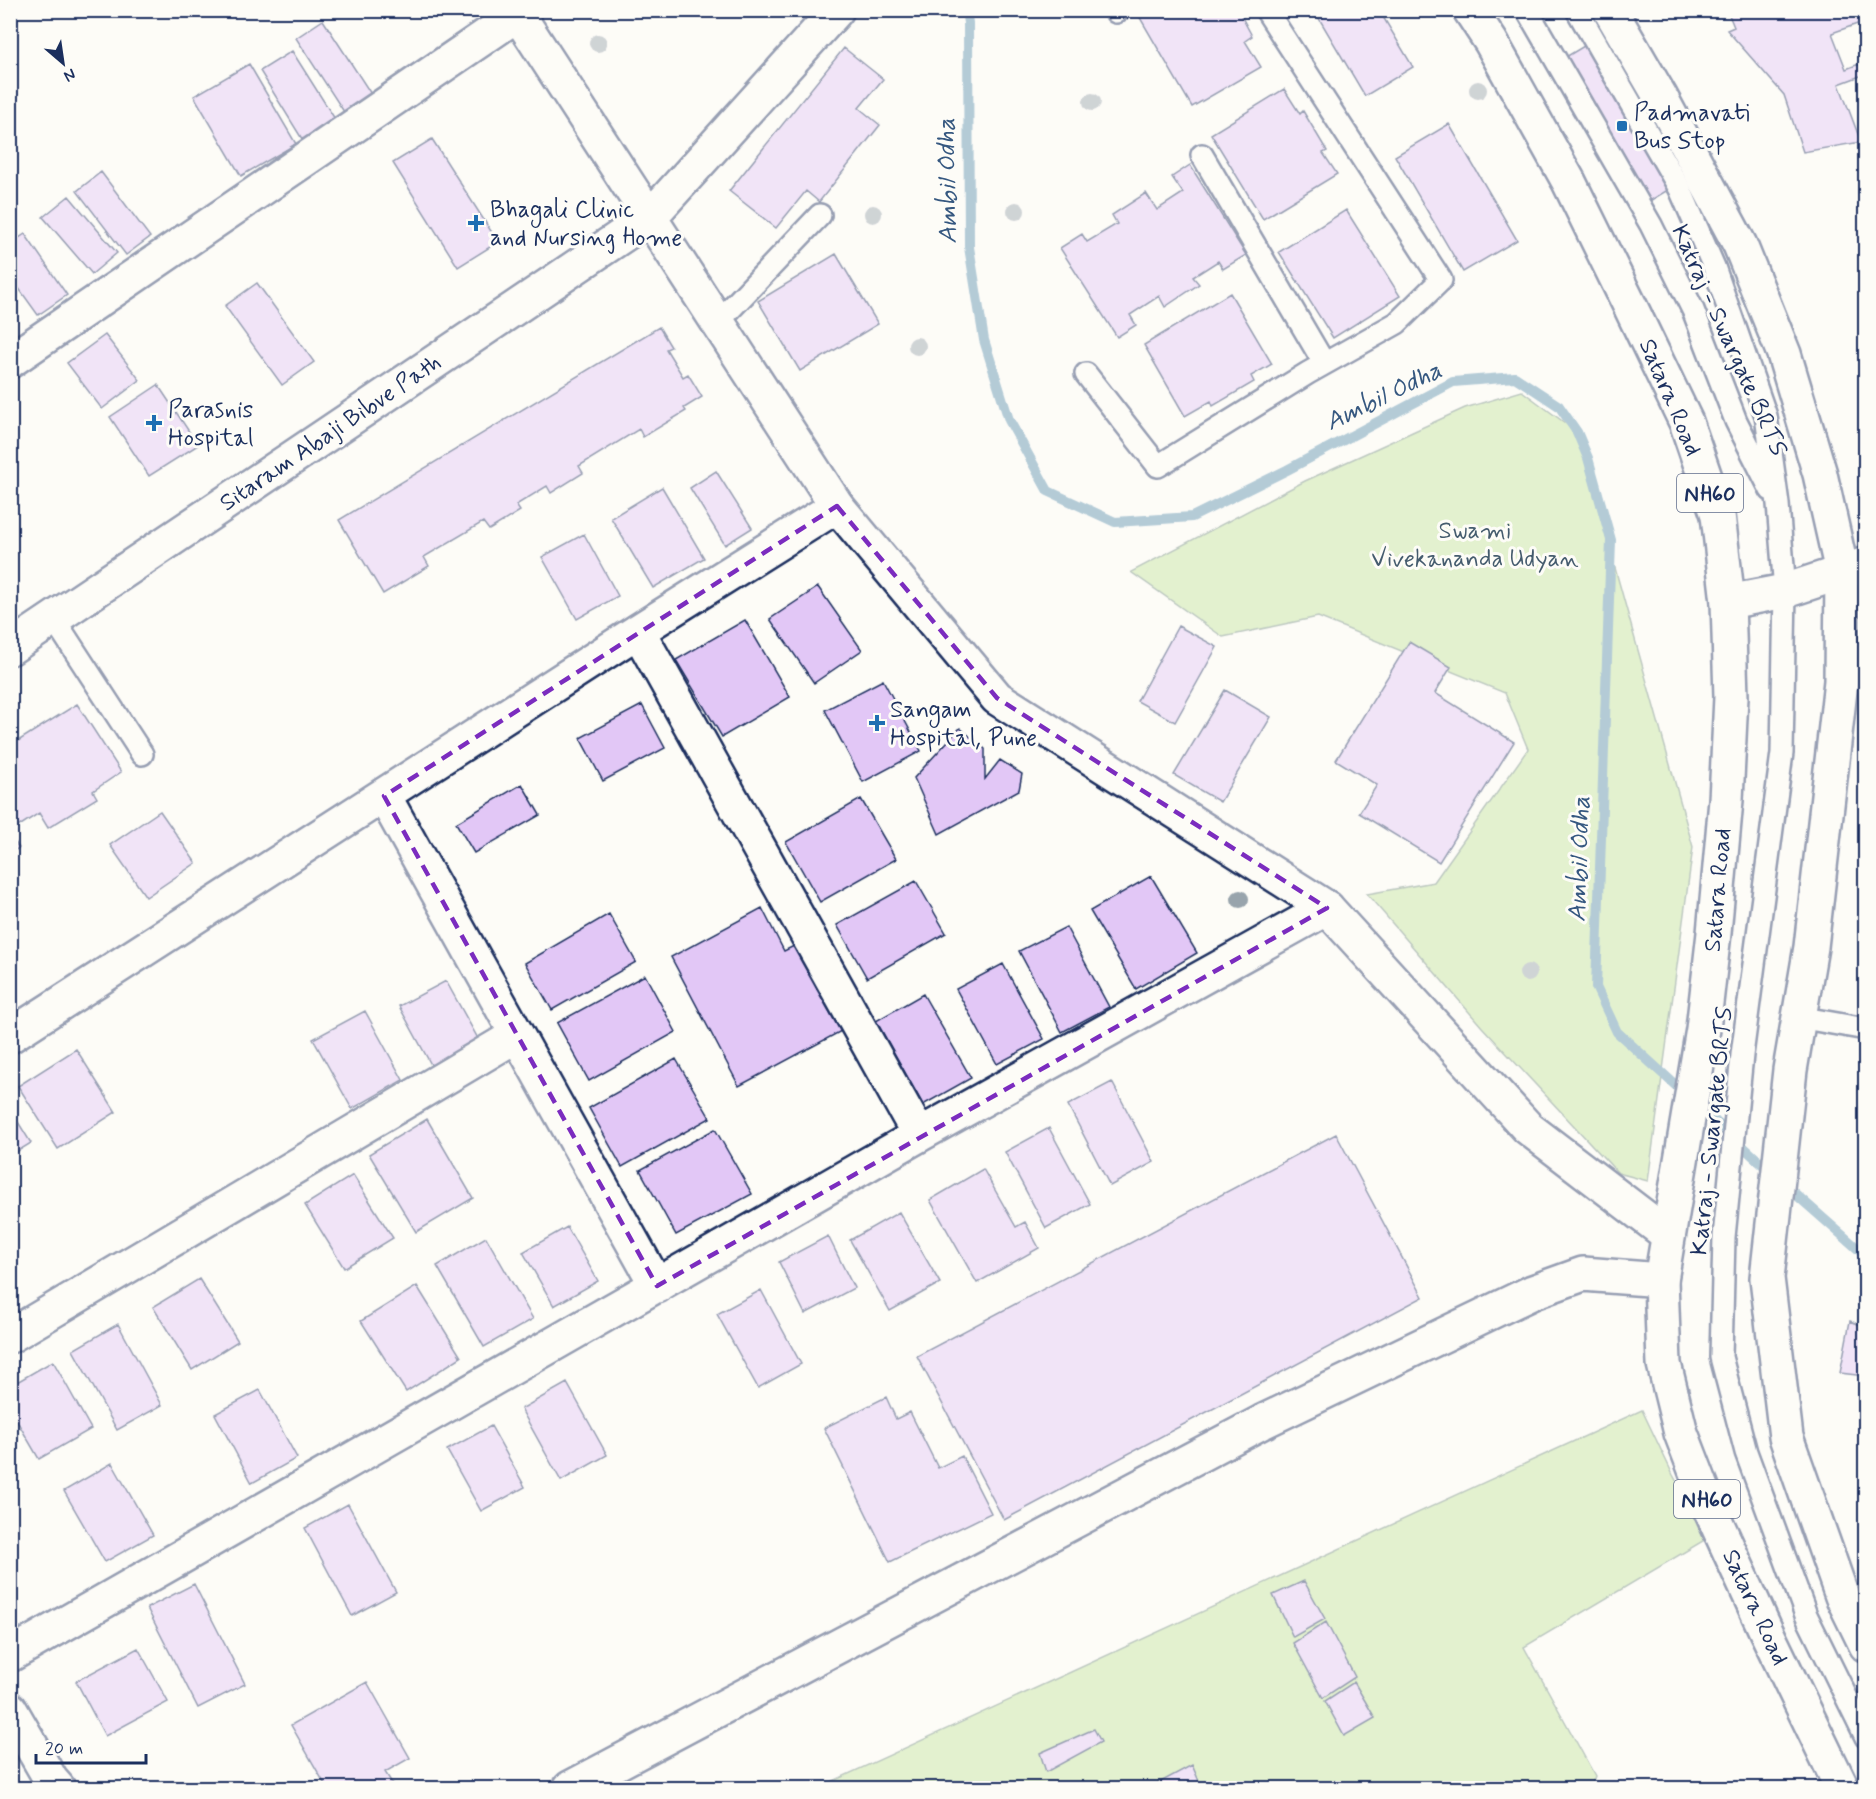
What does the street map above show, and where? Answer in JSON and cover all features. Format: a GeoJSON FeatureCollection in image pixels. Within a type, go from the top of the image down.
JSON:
{"type":"FeatureCollection","features":[{"type":"Feature","properties":{"kind":"main road","name":"Sitaram Abaji Bibve Path"},"geometry":{"type":"LineString","coordinates":[[10,648],[650,217],[837,10]]}},
{"type":"Feature","properties":{"kind":"main road","name":"Satara Road"},"geometry":{"type":"LineString","coordinates":[[1470,10],[1491,42],[1569,182],[1631,308],[1686,422],[1718,515],[1728,602],[1731,697],[1726,800],[1703,1029],[1661,1280],[1664,1364],[1681,1433],[1711,1511],[1842,1788]]}},
{"type":"Feature","properties":{"kind":"main road"},"geometry":{"type":"LineString","coordinates":[[1610,10],[1660,96],[1740,245],[1784,354],[1820,474],[1854,568],[1811,947],[1790,1070],[1767,1278],[1786,1437],[1842,1596],[1866,1645]]}},
{"type":"Feature","properties":{"kind":"main road"},"geometry":{"type":"LineString","coordinates":[[10,361],[517,12],[837,506],[997,698],[1328,908],[1528,1128],[1668,1235]]}},
{"type":"Feature","properties":{"kind":"main road"},"geometry":{"type":"LineString","coordinates":[[10,1036],[638,631],[837,506]]}},
{"type":"Feature","properties":{"kind":"main road"},"geometry":{"type":"LineString","coordinates":[[1728,602],[1785,591],[1854,568]]}},
{"type":"Feature","properties":{"kind":"main road"},"geometry":{"type":"LineString","coordinates":[[638,631],[919,1135]]}},
{"type":"Feature","properties":{"kind":"main road"},"geometry":{"type":"LineString","coordinates":[[384,796],[657,1286]]}},
{"type":"Feature","properties":{"kind":"main road"},"geometry":{"type":"LineString","coordinates":[[10,1655],[919,1135],[1328,908]]}},
{"type":"Feature","properties":{"kind":"main road"},"geometry":{"type":"LineString","coordinates":[[10,1336],[517,1035]]}},
{"type":"Feature","properties":{"kind":"main road"},"geometry":{"type":"LineString","coordinates":[[570,1788],[1262,1422],[1533,1292],[1583,1274],[1661,1280]]}},
{"type":"Feature","properties":{"kind":"main road"},"geometry":{"type":"LineString","coordinates":[[10,1709],[51,1780],[58,1788]]}},
{"type":"Feature","properties":{"kind":"lane"},"geometry":{"type":"LineString","coordinates":[[1086,374],[1158,466],[1324,363],[1397,323],[1442,280],[1266,10]]}},
{"type":"Feature","properties":{"kind":"lane","name":"Katraj - Swargate BRTS"},"geometry":{"type":"LineString","coordinates":[[1527,10],[1651,225],[1693,310],[1736,421],[1778,504]]}},
{"type":"Feature","properties":{"kind":"lane","name":"Katraj - Swargate BRTS"},"geometry":{"type":"LineString","coordinates":[[1577,10],[1680,189],[1714,267],[1766,416],[1778,504],[1785,591],[1782,753],[1742,1055],[1724,1237],[1720,1357],[1746,1452],[1806,1615],[1866,1737]]}},
{"type":"Feature","properties":{"kind":"lane"},"geometry":{"type":"LineString","coordinates":[[1202,155],[1324,363]]}},
{"type":"Feature","properties":{"kind":"lane"},"geometry":{"type":"LineString","coordinates":[[718,322],[819,215]]}},
{"type":"Feature","properties":{"kind":"lane"},"geometry":{"type":"LineString","coordinates":[[54,619],[142,754]]}},
{"type":"Feature","properties":{"kind":"lane"},"geometry":{"type":"LineString","coordinates":[[1798,1017],[1866,1029]]}},
{"type":"Feature","properties":{"kind":"highlighted area"},"geometry":{"type":"Polygon","coordinates":[[[837,506],[997,698],[1327,908],[657,1286],[384,796],[837,506]]]}},
{"type":"Feature","properties":{"kind":"green space","name":"Swami Vivekananda Udyan"},"geometry":{"type":"Polygon","coordinates":[[[1522,391],[1577,432],[1693,847],[1648,1181],[1618,1173],[1482,1027],[1367,894],[1434,882],[1528,749],[1505,693],[1318,617],[1223,637],[1131,572],[1305,481],[1465,408],[1522,391]]]}},
{"type":"Feature","properties":{"kind":"green space"},"geometry":{"type":"Polygon","coordinates":[[[1642,1410],[1673,1475],[1708,1538],[1524,1647],[1595,1776],[1590,1788],[818,1788],[1642,1410]]]}},
{"type":"Feature","properties":{"kind":"building"},"geometry":{"type":"Polygon","coordinates":[[[1149,10],[1238,10],[1252,36],[1245,41],[1261,67],[1192,107],[1139,16],[1149,10]]]}},
{"type":"Feature","properties":{"kind":"building"},"geometry":{"type":"Polygon","coordinates":[[[1314,10],[1379,10],[1413,67],[1365,96],[1314,10]]]}},
{"type":"Feature","properties":{"kind":"building"},"geometry":{"type":"Polygon","coordinates":[[[1727,10],[1859,10],[1863,22],[1832,33],[1846,69],[1859,64],[1863,75],[1839,84],[1861,142],[1803,152],[1784,95],[1727,30],[1734,27],[1727,10]]]}},
{"type":"Feature","properties":{"kind":"building"},"geometry":{"type":"Polygon","coordinates":[[[323,20],[373,97],[346,115],[296,38],[323,20]]]}},
{"type":"Feature","properties":{"kind":"building"},"geometry":{"type":"Polygon","coordinates":[[[1589,43],[1673,187],[1648,202],[1564,58],[1589,43]]]}},
{"type":"Feature","properties":{"kind":"building"},"geometry":{"type":"Polygon","coordinates":[[[844,48],[883,79],[859,108],[880,125],[819,202],[806,191],[776,228],[729,191],[844,48]]]}},
{"type":"Feature","properties":{"kind":"building"},"geometry":{"type":"Polygon","coordinates":[[[292,51],[340,127],[307,147],[260,71],[292,51]]]}},
{"type":"Feature","properties":{"kind":"building"},"geometry":{"type":"Polygon","coordinates":[[[249,64],[296,144],[241,176],[194,96],[249,64]]]}},
{"type":"Feature","properties":{"kind":"building"},"geometry":{"type":"Polygon","coordinates":[[[1284,89],[1300,114],[1303,111],[1327,151],[1323,153],[1337,174],[1263,219],[1211,134],[1284,89]]]}},
{"type":"Feature","properties":{"kind":"building"},"geometry":{"type":"Polygon","coordinates":[[[1449,124],[1517,240],[1463,272],[1395,156],[1449,124]]]}},
{"type":"Feature","properties":{"kind":"building"},"geometry":{"type":"Polygon","coordinates":[[[432,139],[498,242],[458,267],[393,163],[432,139]]]}},
{"type":"Feature","properties":{"kind":"building"},"geometry":{"type":"Polygon","coordinates":[[[1190,165],[1246,255],[1223,269],[1218,261],[1193,277],[1199,284],[1165,307],[1159,296],[1130,315],[1136,325],[1117,337],[1060,248],[1082,234],[1087,242],[1117,224],[1112,215],[1146,193],[1157,210],[1183,193],[1172,177],[1190,165]]]}},
{"type":"Feature","properties":{"kind":"building"},"geometry":{"type":"Polygon","coordinates":[[[101,172],[150,237],[126,255],[77,191],[101,172]]]}},
{"type":"Feature","properties":{"kind":"building"},"geometry":{"type":"Polygon","coordinates":[[[69,196],[117,253],[92,274],[43,217],[69,196]]]}},
{"type":"Feature","properties":{"kind":"building"},"geometry":{"type":"Polygon","coordinates":[[[1346,210],[1400,296],[1333,338],[1279,252],[1346,210]]]}},
{"type":"Feature","properties":{"kind":"building"},"geometry":{"type":"Polygon","coordinates":[[[25,234],[67,295],[38,315],[10,276],[10,244],[25,234]]]}},
{"type":"Feature","properties":{"kind":"building"},"geometry":{"type":"Polygon","coordinates":[[[836,254],[878,324],[800,371],[758,301],[836,254]]]}},
{"type":"Feature","properties":{"kind":"building"},"geometry":{"type":"Polygon","coordinates":[[[257,283],[314,362],[282,385],[225,306],[257,283]]]}},
{"type":"Feature","properties":{"kind":"building"},"geometry":{"type":"Polygon","coordinates":[[[1230,293],[1272,364],[1251,376],[1254,382],[1213,406],[1211,401],[1185,416],[1144,345],[1230,293]]]}},
{"type":"Feature","properties":{"kind":"building"},"geometry":{"type":"Polygon","coordinates":[[[659,327],[671,347],[666,349],[683,377],[688,374],[702,397],[684,408],[686,411],[643,437],[639,429],[579,466],[583,473],[551,493],[547,486],[516,505],[520,511],[489,530],[483,522],[424,557],[429,566],[383,594],[339,520],[659,327]]]}},
{"type":"Feature","properties":{"kind":"building"},"geometry":{"type":"Polygon","coordinates":[[[105,335],[140,380],[102,409],[67,363],[105,335]]]}},
{"type":"Feature","properties":{"kind":"building"},"geometry":{"type":"Polygon","coordinates":[[[158,385],[198,445],[149,476],[110,417],[158,385]]]}},
{"type":"Feature","properties":{"kind":"building"},"geometry":{"type":"Polygon","coordinates":[[[716,471],[752,528],[725,545],[690,488],[716,471]]]}},
{"type":"Feature","properties":{"kind":"building"},"geometry":{"type":"Polygon","coordinates":[[[662,487],[704,558],[653,588],[611,518],[662,487]]]}},
{"type":"Feature","properties":{"kind":"building"},"geometry":{"type":"Polygon","coordinates":[[[584,534],[618,596],[577,619],[542,557],[584,534]]]}},
{"type":"Feature","properties":{"kind":"building"},"geometry":{"type":"Polygon","coordinates":[[[818,587],[862,650],[814,683],[770,619],[818,587]]]}},
{"type":"Feature","properties":{"kind":"building"},"geometry":{"type":"Polygon","coordinates":[[[745,620],[790,697],[722,737],[676,660],[745,620]]]}},
{"type":"Feature","properties":{"kind":"building"},"geometry":{"type":"Polygon","coordinates":[[[1178,626],[1217,647],[1175,722],[1137,701],[1178,626]]]}},
{"type":"Feature","properties":{"kind":"building"},"geometry":{"type":"Polygon","coordinates":[[[1409,642],[1451,667],[1435,693],[1514,742],[1439,862],[1359,813],[1377,785],[1336,760],[1409,642]]]}},
{"type":"Feature","properties":{"kind":"building"},"geometry":{"type":"Polygon","coordinates":[[[883,680],[921,751],[863,782],[825,710],[883,680]]]}},
{"type":"Feature","properties":{"kind":"building"},"geometry":{"type":"Polygon","coordinates":[[[1225,690],[1271,717],[1220,802],[1174,775],[1225,690]]]}},
{"type":"Feature","properties":{"kind":"building"},"geometry":{"type":"Polygon","coordinates":[[[77,704],[121,772],[93,791],[97,798],[48,828],[39,813],[10,832],[10,746],[77,704]]]}},
{"type":"Feature","properties":{"kind":"building"},"geometry":{"type":"Polygon","coordinates":[[[642,705],[665,748],[603,781],[580,738],[642,705]]]}},
{"type":"Feature","properties":{"kind":"building"},"geometry":{"type":"Polygon","coordinates":[[[960,728],[985,749],[985,779],[1000,760],[1022,774],[1019,790],[939,834],[914,778],[960,728]]]}},
{"type":"Feature","properties":{"kind":"building"},"geometry":{"type":"Polygon","coordinates":[[[522,784],[540,815],[474,853],[456,823],[522,784]]]}},
{"type":"Feature","properties":{"kind":"building"},"geometry":{"type":"Polygon","coordinates":[[[861,799],[896,859],[820,902],[786,842],[861,799]]]}},
{"type":"Feature","properties":{"kind":"building"},"geometry":{"type":"Polygon","coordinates":[[[160,811],[196,863],[146,897],[110,845],[160,811]]]}},
{"type":"Feature","properties":{"kind":"building"},"geometry":{"type":"Polygon","coordinates":[[[10,835],[19,848],[10,853],[10,835]]]}},
{"type":"Feature","properties":{"kind":"building"},"geometry":{"type":"Polygon","coordinates":[[[1151,876],[1197,953],[1136,989],[1090,911],[1151,876]]]}},
{"type":"Feature","properties":{"kind":"building"},"geometry":{"type":"Polygon","coordinates":[[[916,881],[946,933],[867,978],[837,925],[916,881]]]}},
{"type":"Feature","properties":{"kind":"building"},"geometry":{"type":"Polygon","coordinates":[[[762,908],[784,951],[800,943],[845,1029],[739,1086],[671,957],[762,908]]]}},
{"type":"Feature","properties":{"kind":"building"},"geometry":{"type":"Polygon","coordinates":[[[609,914],[636,962],[552,1010],[525,963],[609,914]]]}},
{"type":"Feature","properties":{"kind":"building"},"geometry":{"type":"Polygon","coordinates":[[[1066,927],[1109,1007],[1062,1032],[1019,951],[1066,927]]]}},
{"type":"Feature","properties":{"kind":"building"},"geometry":{"type":"Polygon","coordinates":[[[1003,964],[1044,1039],[997,1064],[956,989],[1003,964]]]}},
{"type":"Feature","properties":{"kind":"building"},"geometry":{"type":"Polygon","coordinates":[[[645,975],[676,1032],[589,1081],[557,1023],[645,975]]]}},
{"type":"Feature","properties":{"kind":"building"},"geometry":{"type":"Polygon","coordinates":[[[446,981],[481,1044],[434,1070],[399,1006],[446,981]]]}},
{"type":"Feature","properties":{"kind":"building"},"geometry":{"type":"Polygon","coordinates":[[[923,994],[971,1078],[923,1105],[876,1021],[923,994]]]}},
{"type":"Feature","properties":{"kind":"building"},"geometry":{"type":"Polygon","coordinates":[[[365,1011],[403,1080],[352,1109],[313,1039],[365,1011]]]}},
{"type":"Feature","properties":{"kind":"building"},"geometry":{"type":"Polygon","coordinates":[[[76,1049],[116,1112],[58,1149],[18,1086],[76,1049]]]}},
{"type":"Feature","properties":{"kind":"building"},"geometry":{"type":"Polygon","coordinates":[[[676,1059],[710,1118],[622,1167],[589,1108],[676,1059]]]}},
{"type":"Feature","properties":{"kind":"building"},"geometry":{"type":"Polygon","coordinates":[[[1112,1082],[1154,1162],[1110,1186],[1068,1105],[1112,1082]]]}},
{"type":"Feature","properties":{"kind":"building"},"geometry":{"type":"Polygon","coordinates":[[[10,1109],[31,1143],[10,1156],[10,1109]]]}},
{"type":"Feature","properties":{"kind":"building"},"geometry":{"type":"Polygon","coordinates":[[[427,1119],[473,1198],[416,1232],[369,1154],[427,1119]]]}},
{"type":"Feature","properties":{"kind":"building"},"geometry":{"type":"Polygon","coordinates":[[[1049,1128],[1090,1204],[1046,1228],[1005,1152],[1049,1128]]]}},
{"type":"Feature","properties":{"kind":"building"},"geometry":{"type":"Polygon","coordinates":[[[715,1129],[752,1194],[676,1235],[640,1170],[715,1129]]]}},
{"type":"Feature","properties":{"kind":"building"},"geometry":{"type":"Polygon","coordinates":[[[1336,1134],[1423,1297],[1004,1520],[917,1356],[1336,1134]]]}},
{"type":"Feature","properties":{"kind":"building"},"geometry":{"type":"Polygon","coordinates":[[[983,1169],[1016,1227],[1025,1222],[1039,1248],[977,1283],[930,1200],[983,1169]]]}},
{"type":"Feature","properties":{"kind":"building"},"geometry":{"type":"Polygon","coordinates":[[[353,1175],[393,1238],[344,1268],[305,1205],[353,1175]]]}},
{"type":"Feature","properties":{"kind":"building"},"geometry":{"type":"Polygon","coordinates":[[[899,1212],[940,1283],[890,1311],[850,1240],[899,1212]]]}},
{"type":"Feature","properties":{"kind":"building"},"geometry":{"type":"Polygon","coordinates":[[[567,1227],[598,1281],[554,1306],[523,1252],[567,1227]]]}},
{"type":"Feature","properties":{"kind":"building"},"geometry":{"type":"Polygon","coordinates":[[[828,1236],[854,1288],[805,1314],[779,1262],[828,1236]]]}},
{"type":"Feature","properties":{"kind":"building"},"geometry":{"type":"Polygon","coordinates":[[[486,1237],[533,1319],[484,1347],[437,1266],[486,1237]]]}},
{"type":"Feature","properties":{"kind":"building"},"geometry":{"type":"Polygon","coordinates":[[[199,1279],[238,1341],[192,1370],[153,1307],[199,1279]]]}},
{"type":"Feature","properties":{"kind":"building"},"geometry":{"type":"Polygon","coordinates":[[[417,1286],[461,1357],[406,1392],[361,1321],[417,1286]]]}},
{"type":"Feature","properties":{"kind":"building"},"geometry":{"type":"Polygon","coordinates":[[[761,1290],[801,1364],[758,1388],[717,1314],[761,1290]]]}},
{"type":"Feature","properties":{"kind":"building"},"geometry":{"type":"Polygon","coordinates":[[[1850,1321],[1866,1327],[1865,1376],[1840,1373],[1850,1321]]]}},
{"type":"Feature","properties":{"kind":"building"},"geometry":{"type":"Polygon","coordinates":[[[118,1324],[162,1405],[117,1430],[73,1350],[118,1324]]]}},
{"type":"Feature","properties":{"kind":"building"},"geometry":{"type":"Polygon","coordinates":[[[53,1361],[91,1429],[39,1459],[10,1409],[10,1386],[53,1361]]]}},
{"type":"Feature","properties":{"kind":"building"},"geometry":{"type":"Polygon","coordinates":[[[567,1383],[607,1455],[561,1481],[521,1409],[567,1383]]]}},
{"type":"Feature","properties":{"kind":"building"},"geometry":{"type":"Polygon","coordinates":[[[260,1390],[297,1458],[252,1483],[215,1414],[260,1390]]]}},
{"type":"Feature","properties":{"kind":"building"},"geometry":{"type":"Polygon","coordinates":[[[886,1397],[896,1419],[910,1412],[938,1468],[962,1456],[991,1513],[890,1562],[824,1428],[886,1397]]]}},
{"type":"Feature","properties":{"kind":"building"},"geometry":{"type":"Polygon","coordinates":[[[491,1426],[525,1487],[481,1511],[447,1450],[491,1426]]]}},
{"type":"Feature","properties":{"kind":"building"},"geometry":{"type":"Polygon","coordinates":[[[10,1462],[17,1475],[10,1479],[10,1462]]]}},
{"type":"Feature","properties":{"kind":"building"},"geometry":{"type":"Polygon","coordinates":[[[112,1463],[153,1535],[105,1562],[64,1491],[112,1463]]]}},
{"type":"Feature","properties":{"kind":"building"},"geometry":{"type":"Polygon","coordinates":[[[348,1504],[396,1592],[352,1616],[305,1528],[348,1504]]]}},
{"type":"Feature","properties":{"kind":"building"},"geometry":{"type":"Polygon","coordinates":[[[1304,1581],[1325,1619],[1293,1637],[1273,1595],[1304,1581]]]}},
{"type":"Feature","properties":{"kind":"building"},"geometry":{"type":"Polygon","coordinates":[[[194,1584],[245,1684],[198,1708],[147,1608],[194,1584]]]}},
{"type":"Feature","properties":{"kind":"building"},"geometry":{"type":"Polygon","coordinates":[[[1326,1622],[1355,1677],[1323,1698],[1293,1643],[1326,1622]]]}},
{"type":"Feature","properties":{"kind":"building"},"geometry":{"type":"Polygon","coordinates":[[[138,1648],[168,1702],[105,1736],[76,1681],[138,1648]]]}},
{"type":"Feature","properties":{"kind":"building"},"geometry":{"type":"Polygon","coordinates":[[[367,1682],[410,1758],[385,1772],[395,1788],[327,1788],[291,1725],[367,1682]]]}},
{"type":"Feature","properties":{"kind":"building"},"geometry":{"type":"Polygon","coordinates":[[[1354,1682],[1375,1718],[1344,1736],[1325,1701],[1354,1682]]]}},
{"type":"Feature","properties":{"kind":"building"},"geometry":{"type":"Polygon","coordinates":[[[1094,1729],[1101,1742],[1046,1772],[1040,1753],[1094,1729]]]}},
{"type":"Feature","properties":{"kind":"building"},"geometry":{"type":"Polygon","coordinates":[[[1192,1765],[1202,1788],[1154,1788],[1153,1786],[1192,1765]]]}},
{"type":"Feature","properties":{"kind":"waterway","name":"Ambil Odha"},"geometry":{"type":"LineString","coordinates":[[966,10],[968,23],[969,247],[984,340],[1009,420],[1048,491],[1115,522],[1192,517],[1287,470],[1453,382],[1515,377],[1559,406],[1577,432],[1588,458],[1611,540],[1596,987],[1617,1032],[1772,1173]]}},
{"type":"Feature","properties":{"kind":"waterway","name":"Ambil Odha"},"geometry":{"type":"LineString","coordinates":[[1784,1184],[1866,1256]]}},
{"type":"Feature","properties":{"kind":"place","name":"Padmavati Bus Stop"},"geometry":{"type":"Point","coordinates":[1622,126]}},
{"type":"Feature","properties":{"kind":"place","name":"Bhagali Clinic and Nursing Home"},"geometry":{"type":"Point","coordinates":[476,223]}},
{"type":"Feature","properties":{"kind":"place","name":"Parasnis Hospital"},"geometry":{"type":"Point","coordinates":[154,423]}},
{"type":"Feature","properties":{"kind":"place","name":"Sangam Hospital, Pune"},"geometry":{"type":"Point","coordinates":[877,723]}}]}
